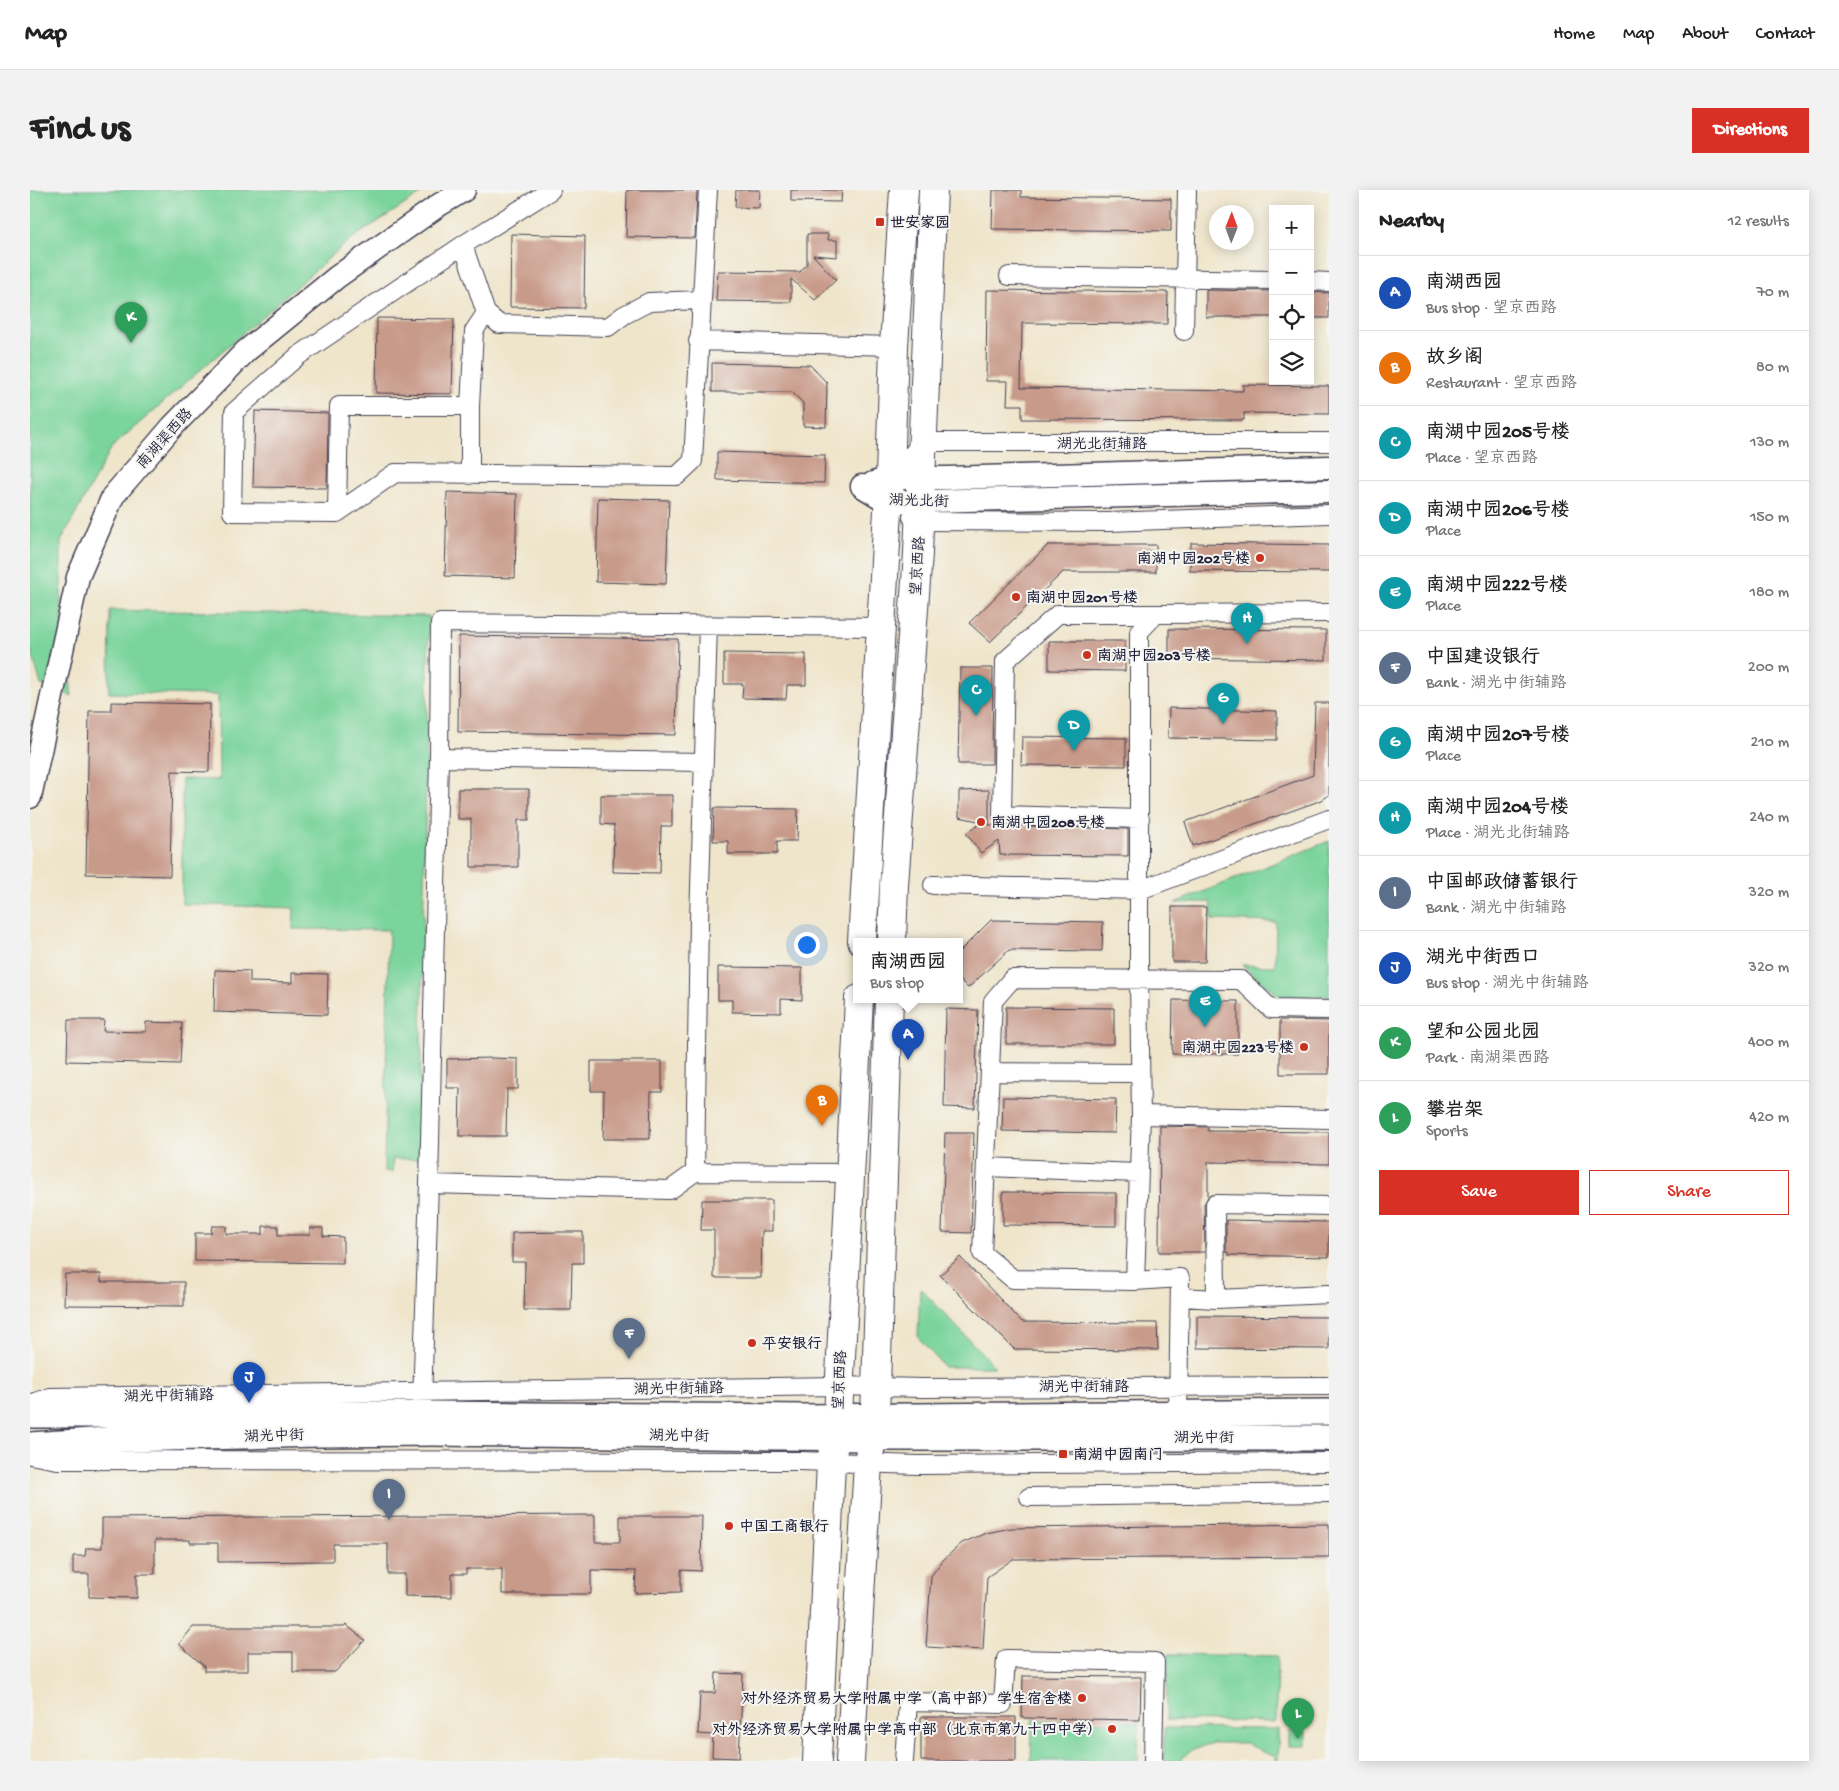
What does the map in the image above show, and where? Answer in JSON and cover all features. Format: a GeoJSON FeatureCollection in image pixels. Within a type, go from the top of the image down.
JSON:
{"type":"FeatureCollection","features":[{"type":"Feature","properties":{"kind":"main road"},"geometry":{"type":"LineString","coordinates":[[862,938],[889,490],[894,346],[904,190]]}},
{"type":"Feature","properties":{"kind":"main road","name":"望京西路"},"geometry":{"type":"LineString","coordinates":[[892,938],[894,875],[920,501],[933,190]]}},
{"type":"Feature","properties":{"kind":"main road","name":"望京西路"},"geometry":{"type":"LineString","coordinates":[[817,1761],[851,1173],[859,1003]]}},
{"type":"Feature","properties":{"kind":"main road"},"geometry":{"type":"LineString","coordinates":[[850,1761],[868,1464],[873,1427],[889,1003]]}},
{"type":"Feature","properties":{"kind":"main road","name":"湖光中街"},"geometry":{"type":"LineString","coordinates":[[30,1416],[422,1403],[807,1417],[835,1439]]}},
{"type":"Feature","properties":{"kind":"main road","name":"湖光中街"},"geometry":{"type":"LineString","coordinates":[[30,1445],[124,1439],[432,1433],[835,1439],[873,1427],[1178,1414],[1329,1412]]}},
{"type":"Feature","properties":{"kind":"main road","name":"湖光中街"},"geometry":{"type":"LineString","coordinates":[[873,1427],[1225,1437],[1329,1438]]}},
{"type":"Feature","properties":{"kind":"street","name":"南湖渠西路"},"geometry":{"type":"LineString","coordinates":[[30,797],[78,577],[113,496],[166,423],[333,273],[464,190]]}},
{"type":"Feature","properties":{"kind":"street"},"geometry":{"type":"LineString","coordinates":[[551,190],[463,245],[298,356],[234,412],[232,512],[337,513],[395,473],[677,476],[693,461],[698,341],[708,190]]}},
{"type":"Feature","properties":{"kind":"street"},"geometry":{"type":"LineString","coordinates":[[1184,331],[1187,190]]}},
{"type":"Feature","properties":{"kind":"street"},"geometry":{"type":"LineString","coordinates":[[463,245],[486,314],[499,324],[608,326],[649,302],[701,300]]}},
{"type":"Feature","properties":{"kind":"street"},"geometry":{"type":"LineString","coordinates":[[1009,276],[1269,280]]}},
{"type":"Feature","properties":{"kind":"street"},"geometry":{"type":"LineString","coordinates":[[1314,281],[1329,282]]}},
{"type":"Feature","properties":{"kind":"street"},"geometry":{"type":"LineString","coordinates":[[470,475],[470,406],[474,331],[486,314]]}},
{"type":"Feature","properties":{"kind":"street"},"geometry":{"type":"LineString","coordinates":[[698,341],[894,346]]}},
{"type":"Feature","properties":{"kind":"street"},"geometry":{"type":"LineString","coordinates":[[337,513],[339,406],[470,406]]}},
{"type":"Feature","properties":{"kind":"street"},"geometry":{"type":"LineString","coordinates":[[923,442],[889,490],[920,501],[1109,522],[1329,514]]}},
{"type":"Feature","properties":{"kind":"street","name":"湖光北街辅路"},"geometry":{"type":"LineString","coordinates":[[923,442],[1329,442]]}},
{"type":"Feature","properties":{"kind":"street","name":"湖光北街"},"geometry":{"type":"LineString","coordinates":[[920,501],[1329,468]]}},
{"type":"Feature","properties":{"kind":"street","name":"湖光北街"},"geometry":{"type":"LineString","coordinates":[[889,490],[920,501],[1329,491]]}},
{"type":"Feature","properties":{"kind":"street"},"geometry":{"type":"LineString","coordinates":[[1140,820],[1002,815],[1005,661],[1058,614],[1329,613]]}},
{"type":"Feature","properties":{"kind":"street"},"geometry":{"type":"LineString","coordinates":[[1136,1280],[1141,1115],[1139,632],[1156,614]]}},
{"type":"Feature","properties":{"kind":"street"},"geometry":{"type":"LineString","coordinates":[[422,1403],[439,758],[440,623],[881,628]]}},
{"type":"Feature","properties":{"kind":"street"},"geometry":{"type":"LineString","coordinates":[[695,1172],[699,920],[708,626]]}},
{"type":"Feature","properties":{"kind":"street"},"geometry":{"type":"LineString","coordinates":[[439,758],[704,762]]}},
{"type":"Feature","properties":{"kind":"street"},"geometry":{"type":"LineString","coordinates":[[933,885],[1140,890],[1329,819]]}},
{"type":"Feature","properties":{"kind":"street"},"geometry":{"type":"LineString","coordinates":[[1178,1414],[1180,1278],[1136,1280],[1013,1279],[982,1253],[993,1001],[1012,979],[1241,980],[1271,1009],[1329,1010]]}},
{"type":"Feature","properties":{"kind":"street"},"geometry":{"type":"LineString","coordinates":[[990,1072],[1140,1073]]}},
{"type":"Feature","properties":{"kind":"street"},"geometry":{"type":"LineString","coordinates":[[1141,1115],[1329,1119]]}},
{"type":"Feature","properties":{"kind":"street"},"geometry":{"type":"LineString","coordinates":[[986,1167],[1138,1173]]}},
{"type":"Feature","properties":{"kind":"street"},"geometry":{"type":"LineString","coordinates":[[429,1184],[670,1190],[695,1172],[851,1173]]}},
{"type":"Feature","properties":{"kind":"street"},"geometry":{"type":"LineString","coordinates":[[1216,1299],[1215,1204],[1329,1206]]}},
{"type":"Feature","properties":{"kind":"street"},"geometry":{"type":"LineString","coordinates":[[1181,1297],[1216,1299],[1329,1294]]}},
{"type":"Feature","properties":{"kind":"street","name":"湖光中街辅路"},"geometry":{"type":"LineString","coordinates":[[30,1404],[50,1397],[422,1403],[838,1386],[922,1388],[1329,1386]]}},
{"type":"Feature","properties":{"kind":"street"},"geometry":{"type":"LineString","coordinates":[[1225,1437],[1225,1462]]}},
{"type":"Feature","properties":{"kind":"street"},"geometry":{"type":"LineString","coordinates":[[30,1455],[57,1460],[770,1461],[835,1439],[868,1464],[1329,1462]]}},
{"type":"Feature","properties":{"kind":"street"},"geometry":{"type":"LineString","coordinates":[[1028,1496],[1329,1492]]}},
{"type":"Feature","properties":{"kind":"street"},"geometry":{"type":"LineString","coordinates":[[904,1761],[908,1702],[1003,1704],[1006,1659],[1154,1662],[1153,1761]]}},
{"type":"Feature","properties":{"kind":"green space"},"geometry":{"type":"Polygon","coordinates":[[[30,190],[427,190],[351,239],[112,447],[61,541],[61,602],[72,696],[41,685],[30,646],[30,190]]]}},
{"type":"Feature","properties":{"kind":"green space"},"geometry":{"type":"Polygon","coordinates":[[[110,610],[429,616],[419,1159],[393,1159],[392,1172],[384,1171],[389,930],[293,929],[294,908],[182,904],[182,779],[219,780],[218,695],[109,693],[110,610]]]}},
{"type":"Feature","properties":{"kind":"green space"},"geometry":{"type":"Polygon","coordinates":[[[1329,841],[1329,996],[1279,996],[1242,965],[1275,966],[1276,922],[1212,920],[1211,902],[1175,903],[1329,841]]]}},
{"type":"Feature","properties":{"kind":"green space"},"geometry":{"type":"Polygon","coordinates":[[[920,1288],[995,1367],[944,1367],[918,1337],[920,1288]]]}},
{"type":"Feature","properties":{"kind":"green space"},"geometry":{"type":"Polygon","coordinates":[[[1168,1654],[1277,1656],[1276,1722],[1166,1720],[1168,1654]]]}},
{"type":"Feature","properties":{"kind":"green space"},"geometry":{"type":"Polygon","coordinates":[[[1032,1720],[1139,1722],[1138,1761],[1031,1761],[1032,1720]]]}},
{"type":"Feature","properties":{"kind":"green space"},"geometry":{"type":"Polygon","coordinates":[[[1164,1728],[1278,1729],[1278,1761],[1274,1756],[1260,1751],[1247,1743],[1212,1743],[1191,1751],[1179,1761],[1164,1761],[1164,1728]]]}},
{"type":"Feature","properties":{"kind":"green space"},"geometry":{"type":"Polygon","coordinates":[[[1289,1731],[1306,1732],[1306,1746],[1289,1746],[1289,1731]]]}},
{"type":"Feature","properties":{"kind":"building"},"geometry":{"type":"Polygon","coordinates":[[[627,190],[697,190],[695,238],[626,237],[627,190]]]}},
{"type":"Feature","properties":{"kind":"building"},"geometry":{"type":"Polygon","coordinates":[[[736,190],[760,190],[759,208],[735,207],[736,190]]]}},
{"type":"Feature","properties":{"kind":"building"},"geometry":{"type":"Polygon","coordinates":[[[791,190],[842,190],[841,202],[791,201],[791,190]]]}},
{"type":"Feature","properties":{"kind":"building"},"geometry":{"type":"Polygon","coordinates":[[[993,190],[1021,190],[1021,197],[1171,199],[1171,231],[992,229],[993,190]]]}},
{"type":"Feature","properties":{"kind":"building"},"geometry":{"type":"Polygon","coordinates":[[[511,234],[585,236],[584,308],[510,307],[511,234]]]}},
{"type":"Feature","properties":{"kind":"building"},"geometry":{"type":"Polygon","coordinates":[[[807,234],[828,234],[828,240],[837,240],[837,257],[813,255],[836,280],[815,300],[791,279],[791,302],[716,301],[718,271],[800,272],[807,264],[807,234]]]}},
{"type":"Feature","properties":{"kind":"building"},"geometry":{"type":"Polygon","coordinates":[[[987,290],[1168,292],[1167,324],[1022,323],[1021,388],[1243,391],[1243,385],[1329,386],[1329,414],[1244,413],[1244,420],[1022,419],[1022,405],[1007,405],[1008,381],[986,381],[987,290]]]}},
{"type":"Feature","properties":{"kind":"building"},"geometry":{"type":"Polygon","coordinates":[[[1206,290],[1269,291],[1269,317],[1206,317],[1206,290]]]}},
{"type":"Feature","properties":{"kind":"building"},"geometry":{"type":"Polygon","coordinates":[[[1314,292],[1329,293],[1329,318],[1314,318],[1314,292]]]}},
{"type":"Feature","properties":{"kind":"building"},"geometry":{"type":"Polygon","coordinates":[[[377,318],[454,319],[452,394],[376,393],[377,318]]]}},
{"type":"Feature","properties":{"kind":"building"},"geometry":{"type":"Polygon","coordinates":[[[712,363],[810,365],[827,383],[826,427],[803,426],[803,403],[792,392],[712,392],[712,363]]]}},
{"type":"Feature","properties":{"kind":"building"},"geometry":{"type":"Polygon","coordinates":[[[255,411],[328,413],[327,488],[253,487],[255,411]]]}},
{"type":"Feature","properties":{"kind":"building"},"geometry":{"type":"Polygon","coordinates":[[[717,452],[825,455],[824,483],[717,480],[717,452]]]}},
{"type":"Feature","properties":{"kind":"building"},"geometry":{"type":"Polygon","coordinates":[[[447,492],[517,494],[515,578],[445,576],[447,492]]]}},
{"type":"Feature","properties":{"kind":"building"},"geometry":{"type":"Polygon","coordinates":[[[598,498],[669,500],[666,584],[596,582],[598,498]]]}},
{"type":"Feature","properties":{"kind":"building","name":"南湖中园202号楼"},"geometry":{"type":"Polygon","coordinates":[[[1191,543],[1329,545],[1329,572],[1190,571],[1191,543]]]}},
{"type":"Feature","properties":{"kind":"building","name":"南湖中园201号楼"},"geometry":{"type":"Polygon","coordinates":[[[1048,545],[1156,545],[1156,572],[1063,572],[990,642],[969,623],[1048,545]]]}},
{"type":"Feature","properties":{"kind":"building"},"geometry":{"type":"Polygon","coordinates":[[[1169,629],[1326,630],[1326,660],[1169,658],[1169,629]]]}},
{"type":"Feature","properties":{"kind":"building"},"geometry":{"type":"Polygon","coordinates":[[[459,636],[678,639],[676,735],[458,732],[459,636]]]}},
{"type":"Feature","properties":{"kind":"building","name":"南湖中园203号楼"},"geometry":{"type":"Polygon","coordinates":[[[1049,641],[1125,641],[1125,671],[1049,670],[1049,641]]]}},
{"type":"Feature","properties":{"kind":"building"},"geometry":{"type":"Polygon","coordinates":[[[724,653],[806,654],[806,685],[787,685],[786,699],[742,698],[743,684],[724,684],[724,653]]]}},
{"type":"Feature","properties":{"kind":"building"},"geometry":{"type":"Polygon","coordinates":[[[960,668],[993,668],[992,764],[958,764],[960,668]]]}},
{"type":"Feature","properties":{"kind":"building"},"geometry":{"type":"Polygon","coordinates":[[[111,702],[210,704],[209,772],[172,771],[170,876],[86,874],[89,711],[111,711],[111,702]]]}},
{"type":"Feature","properties":{"kind":"building"},"geometry":{"type":"Polygon","coordinates":[[[1315,703],[1329,703],[1329,795],[1322,800],[1193,846],[1185,822],[1313,775],[1315,703]]]}},
{"type":"Feature","properties":{"kind":"building"},"geometry":{"type":"Polygon","coordinates":[[[1169,708],[1277,711],[1277,740],[1168,738],[1169,708]]]}},
{"type":"Feature","properties":{"kind":"building"},"geometry":{"type":"Polygon","coordinates":[[[1022,737],[1126,738],[1126,766],[1021,765],[1022,737]]]}},
{"type":"Feature","properties":{"kind":"building"},"geometry":{"type":"Polygon","coordinates":[[[458,789],[529,789],[529,820],[518,820],[518,867],[471,867],[471,819],[458,819],[458,789]]]}},
{"type":"Feature","properties":{"kind":"building","name":"南湖中园208号楼"},"geometry":{"type":"Polygon","coordinates":[[[989,790],[989,825],[1128,829],[1128,856],[1000,855],[999,841],[981,853],[966,833],[983,822],[959,817],[959,791],[989,790]]]}},
{"type":"Feature","properties":{"kind":"building"},"geometry":{"type":"Polygon","coordinates":[[[601,795],[672,795],[672,826],[661,826],[660,873],[613,872],[614,825],[601,824],[601,795]]]}},
{"type":"Feature","properties":{"kind":"building"},"geometry":{"type":"Polygon","coordinates":[[[714,808],[798,809],[797,841],[777,841],[777,854],[728,854],[728,841],[713,841],[714,808]]]}},
{"type":"Feature","properties":{"kind":"building"},"geometry":{"type":"Polygon","coordinates":[[[1172,907],[1206,907],[1205,962],[1172,962],[1172,907]]]}},
{"type":"Feature","properties":{"kind":"building"},"geometry":{"type":"Polygon","coordinates":[[[991,920],[1103,922],[1102,951],[1009,950],[968,988],[963,983],[963,948],[991,920]]]}},
{"type":"Feature","properties":{"kind":"building"},"geometry":{"type":"Polygon","coordinates":[[[718,967],[802,968],[802,1000],[781,999],[781,1013],[732,1012],[732,1000],[718,1000],[718,967]]]}},
{"type":"Feature","properties":{"kind":"building"},"geometry":{"type":"Polygon","coordinates":[[[215,970],[250,971],[250,982],[292,983],[292,973],[328,974],[327,1015],[214,1012],[215,970]]]}},
{"type":"Feature","properties":{"kind":"building"},"geometry":{"type":"Polygon","coordinates":[[[1173,1000],[1238,1001],[1238,1054],[1172,1054],[1173,1000]]]}},
{"type":"Feature","properties":{"kind":"building"},"geometry":{"type":"Polygon","coordinates":[[[1006,1007],[1114,1008],[1114,1044],[1006,1044],[1006,1007]]]}},
{"type":"Feature","properties":{"kind":"building"},"geometry":{"type":"Polygon","coordinates":[[[946,1009],[978,1010],[975,1108],[944,1107],[946,1009]]]}},
{"type":"Feature","properties":{"kind":"building"},"geometry":{"type":"Polygon","coordinates":[[[68,1020],[104,1020],[103,1031],[146,1032],[146,1022],[182,1023],[180,1064],[67,1061],[68,1020]]]}},
{"type":"Feature","properties":{"kind":"building","name":"南湖中园223号楼"},"geometry":{"type":"Polygon","coordinates":[[[1280,1020],[1329,1021],[1329,1074],[1280,1074],[1280,1020]]]}},
{"type":"Feature","properties":{"kind":"building"},"geometry":{"type":"Polygon","coordinates":[[[447,1059],[518,1059],[518,1089],[507,1089],[506,1136],[459,1136],[460,1088],[447,1088],[447,1059]]]}},
{"type":"Feature","properties":{"kind":"building"},"geometry":{"type":"Polygon","coordinates":[[[591,1061],[662,1061],[662,1092],[651,1092],[650,1139],[603,1139],[604,1091],[591,1091],[591,1061]]]}},
{"type":"Feature","properties":{"kind":"building"},"geometry":{"type":"Polygon","coordinates":[[[1003,1097],[1116,1099],[1115,1133],[1002,1131],[1003,1097]]]}},
{"type":"Feature","properties":{"kind":"building"},"geometry":{"type":"Polygon","coordinates":[[[1160,1126],[1208,1127],[1208,1131],[1329,1132],[1329,1164],[1208,1162],[1208,1197],[1204,1204],[1205,1252],[1159,1252],[1160,1126]]]}},
{"type":"Feature","properties":{"kind":"building"},"geometry":{"type":"Polygon","coordinates":[[[945,1133],[974,1133],[971,1233],[942,1232],[945,1133]]]}},
{"type":"Feature","properties":{"kind":"building"},"geometry":{"type":"Polygon","coordinates":[[[1003,1192],[1116,1193],[1116,1226],[1003,1225],[1003,1192]]]}},
{"type":"Feature","properties":{"kind":"building"},"geometry":{"type":"Polygon","coordinates":[[[702,1200],[772,1200],[772,1231],[762,1231],[761,1278],[714,1278],[714,1230],[701,1230],[702,1200]]]}},
{"type":"Feature","properties":{"kind":"building"},"geometry":{"type":"Polygon","coordinates":[[[1226,1220],[1329,1222],[1329,1257],[1229,1255],[1229,1252],[1226,1252],[1226,1220]]]}},
{"type":"Feature","properties":{"kind":"building"},"geometry":{"type":"Polygon","coordinates":[[[212,1226],[226,1226],[226,1234],[263,1234],[263,1226],[278,1226],[278,1235],[310,1235],[310,1228],[323,1228],[323,1236],[343,1237],[343,1263],[195,1261],[195,1233],[211,1233],[212,1226]]]}},
{"type":"Feature","properties":{"kind":"building"},"geometry":{"type":"Polygon","coordinates":[[[583,1232],[583,1263],[572,1263],[571,1310],[524,1310],[525,1262],[512,1262],[512,1233],[583,1232]]]}},
{"type":"Feature","properties":{"kind":"building"},"geometry":{"type":"Polygon","coordinates":[[[960,1257],[1022,1322],[1157,1323],[1158,1350],[1014,1349],[940,1275],[960,1257]]]}},
{"type":"Feature","properties":{"kind":"building"},"geometry":{"type":"Polygon","coordinates":[[[65,1274],[101,1274],[101,1282],[184,1282],[184,1306],[64,1305],[65,1274]]]}},
{"type":"Feature","properties":{"kind":"building"},"geometry":{"type":"Polygon","coordinates":[[[1197,1316],[1329,1317],[1329,1349],[1197,1348],[1197,1316]]]}},
{"type":"Feature","properties":{"kind":"building"},"geometry":{"type":"Polygon","coordinates":[[[595,1515],[595,1542],[620,1542],[620,1516],[702,1516],[701,1571],[681,1570],[681,1592],[635,1593],[636,1571],[591,1570],[591,1594],[502,1594],[502,1569],[466,1569],[466,1574],[452,1574],[452,1597],[405,1596],[405,1574],[388,1574],[388,1544],[333,1544],[333,1561],[218,1562],[218,1543],[190,1543],[190,1540],[155,1540],[155,1574],[137,1574],[137,1598],[89,1597],[89,1574],[73,1574],[73,1556],[85,1556],[86,1548],[102,1548],[102,1518],[595,1515]]]}},
{"type":"Feature","properties":{"kind":"building"},"geometry":{"type":"Polygon","coordinates":[[[1329,1524],[1329,1557],[1013,1559],[987,1577],[983,1650],[926,1647],[931,1576],[943,1560],[962,1543],[986,1533],[1011,1528],[1329,1524]]]}},
{"type":"Feature","properties":{"kind":"building"},"geometry":{"type":"Polygon","coordinates":[[[346,1625],[365,1640],[335,1672],[293,1672],[293,1652],[248,1652],[248,1671],[204,1671],[204,1666],[179,1644],[193,1627],[344,1627],[346,1625]]]}},
{"type":"Feature","properties":{"kind":"building"},"geometry":{"type":"Polygon","coordinates":[[[716,1673],[743,1674],[739,1758],[712,1757],[713,1735],[698,1734],[700,1693],[715,1693],[716,1673]]]}},
{"type":"Feature","properties":{"kind":"building","name":"对外经济贸易大学附属中学（高中部）学生宿舍楼"},"geometry":{"type":"Polygon","coordinates":[[[1023,1676],[1141,1677],[1140,1720],[1022,1718],[1023,1676]]]}},
{"type":"Feature","properties":{"kind":"building"},"geometry":{"type":"Polygon","coordinates":[[[921,1717],[1016,1717],[1016,1761],[921,1761],[921,1717]]]}},
{"type":"Feature","properties":{"kind":"place","name":"世安家园"},"geometry":{"type":"Point","coordinates":[880,222]}},
{"type":"Feature","properties":{"kind":"place","name":"望和公园北园"},"geometry":{"type":"Point","coordinates":[131,343]}},
{"type":"Feature","properties":{"kind":"place","name":"南湖中园202号楼"},"geometry":{"type":"Point","coordinates":[1260,558]}},
{"type":"Feature","properties":{"kind":"place","name":"南湖中园201号楼"},"geometry":{"type":"Point","coordinates":[1016,597]}},
{"type":"Feature","properties":{"kind":"place","name":"南湖中园204号楼"},"geometry":{"type":"Point","coordinates":[1247,644]}},
{"type":"Feature","properties":{"kind":"place","name":"南湖中园203号楼"},"geometry":{"type":"Point","coordinates":[1087,655]}},
{"type":"Feature","properties":{"kind":"place","name":"南湖中园205号楼"},"geometry":{"type":"Point","coordinates":[976,716]}},
{"type":"Feature","properties":{"kind":"place","name":"南湖中园207号楼"},"geometry":{"type":"Point","coordinates":[1223,724]}},
{"type":"Feature","properties":{"kind":"place","name":"南湖中园206号楼"},"geometry":{"type":"Point","coordinates":[1074,751]}},
{"type":"Feature","properties":{"kind":"place","name":"南湖中园208号楼"},"geometry":{"type":"Point","coordinates":[981,822]}},
{"type":"Feature","properties":{"kind":"place","name":"南湖中园222号楼"},"geometry":{"type":"Point","coordinates":[1205,1027]}},
{"type":"Feature","properties":{"kind":"place","name":"南湖中园223号楼"},"geometry":{"type":"Point","coordinates":[1304,1047]}},
{"type":"Feature","properties":{"kind":"place","name":"南湖西园"},"geometry":{"type":"Point","coordinates":[908,1060]}},
{"type":"Feature","properties":{"kind":"place","name":"故乡阁"},"geometry":{"type":"Point","coordinates":[822,1126]}},
{"type":"Feature","properties":{"kind":"place","name":"平安银行"},"geometry":{"type":"Point","coordinates":[752,1343]}},
{"type":"Feature","properties":{"kind":"place","name":"中国建设银行"},"geometry":{"type":"Point","coordinates":[629,1359]}},
{"type":"Feature","properties":{"kind":"place","name":"湖光中街西口"},"geometry":{"type":"Point","coordinates":[249,1403]}},
{"type":"Feature","properties":{"kind":"place","name":"南湖中园南门"},"geometry":{"type":"Point","coordinates":[1063,1454]}},
{"type":"Feature","properties":{"kind":"place","name":"中国邮政储蓄银行"},"geometry":{"type":"Point","coordinates":[389,1520]}},
{"type":"Feature","properties":{"kind":"place","name":"中国工商银行"},"geometry":{"type":"Point","coordinates":[729,1526]}},
{"type":"Feature","properties":{"kind":"place","name":"对外经济贸易大学附属中学（高中部）学生宿舍楼"},"geometry":{"type":"Point","coordinates":[1082,1698]}},
{"type":"Feature","properties":{"kind":"place","name":"对外经济贸易大学附属中学高中部（北京市第九十四中学）"},"geometry":{"type":"Point","coordinates":[1112,1729]}},
{"type":"Feature","properties":{"kind":"place","name":"攀岩架"},"geometry":{"type":"Point","coordinates":[1298,1739]}}]}
